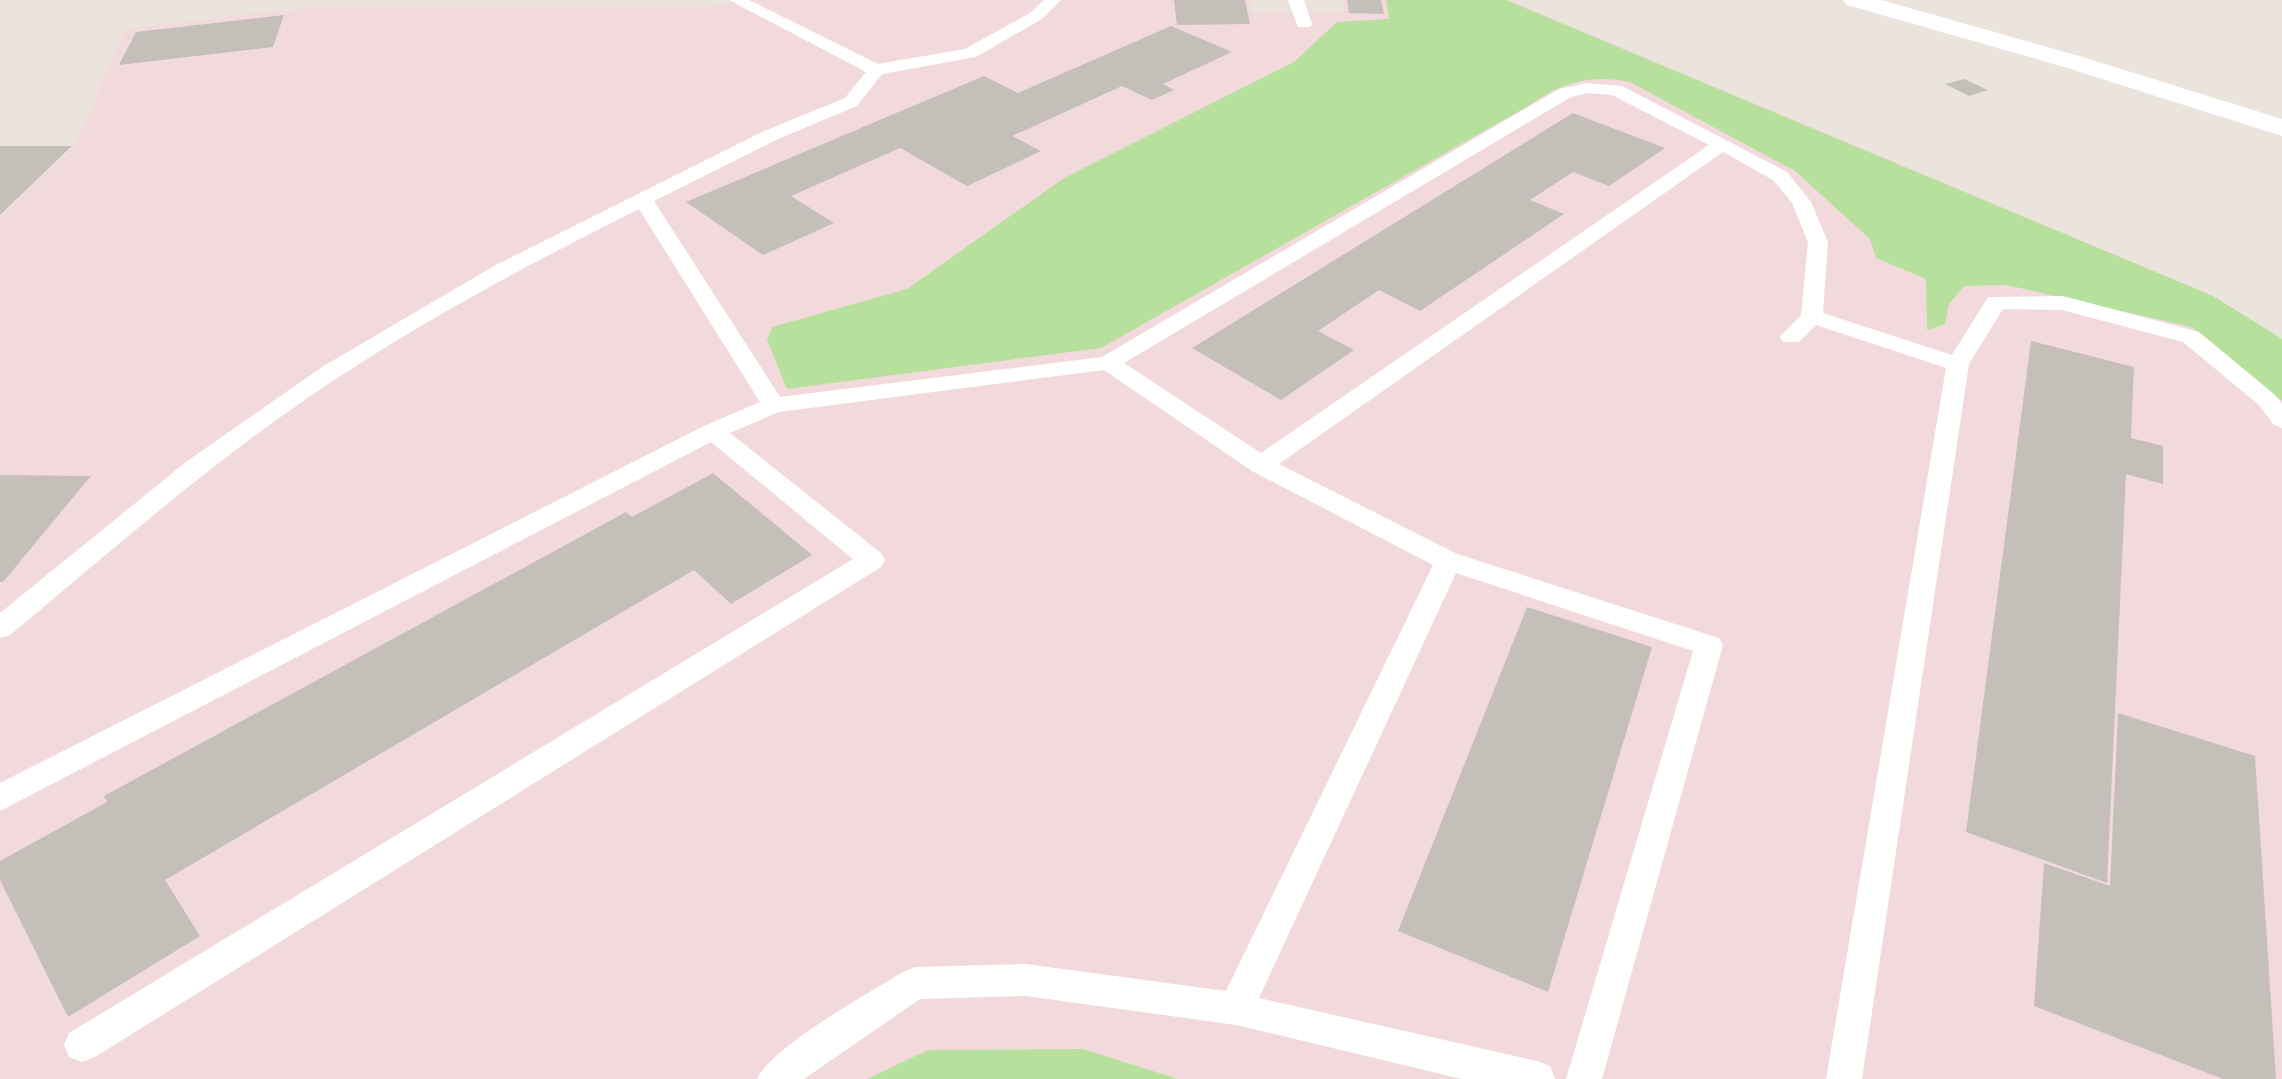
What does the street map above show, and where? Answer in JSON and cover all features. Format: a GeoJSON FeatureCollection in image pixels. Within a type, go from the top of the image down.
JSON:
{"type":"FeatureCollection","features":[{"type":"Feature","properties":{"kind":"street"},"geometry":{"type":"LineString","coordinates":[[1855,0],[2070,61],[2282,128]]}},
{"type":"Feature","properties":{"kind":"lane"},"geometry":{"type":"LineString","coordinates":[[737,0],[876,70],[970,53],[1037,16],[1053,0]]}},
{"type":"Feature","properties":{"kind":"lane"},"geometry":{"type":"LineString","coordinates":[[1296,0],[1304,24]]}},
{"type":"Feature","properties":{"kind":"lane"},"geometry":{"type":"LineString","coordinates":[[0,628],[195,468],[330,372],[501,270],[769,136],[851,102],[876,70]]}},
{"type":"Feature","properties":{"kind":"lane"},"geometry":{"type":"LineString","coordinates":[[0,798],[713,431],[775,405],[1108,363],[1565,93],[1587,88],[1616,90],[1780,176],[1801,202],[1818,242],[1812,317],[1791,337]]}},
{"type":"Feature","properties":{"kind":"lane"},"geometry":{"type":"LineString","coordinates":[[1261,466],[1722,144]]}},
{"type":"Feature","properties":{"kind":"lane"},"geometry":{"type":"LineString","coordinates":[[643,199],[726,333],[775,405]]}},
{"type":"Feature","properties":{"kind":"lane"},"geometry":{"type":"LineString","coordinates":[[1844,1079],[1958,364],[1996,302],[2063,303],[2191,337],[2267,400],[2282,420]]}},
{"type":"Feature","properties":{"kind":"lane"},"geometry":{"type":"LineString","coordinates":[[1812,317],[1958,364]]}},
{"type":"Feature","properties":{"kind":"lane"},"geometry":{"type":"LineString","coordinates":[[1108,363],[1261,466],[1448,561],[1709,645],[1584,1079]]}},
{"type":"Feature","properties":{"kind":"lane"},"geometry":{"type":"LineString","coordinates":[[82,1045],[872,561],[713,431]]}},
{"type":"Feature","properties":{"kind":"lane"},"geometry":{"type":"LineString","coordinates":[[1236,1009],[1448,561]]}},
{"type":"Feature","properties":{"kind":"lane"},"geometry":{"type":"LineString","coordinates":[[775,1079],[823,1043],[915,983],[1026,980],[1236,1009],[1537,1079]]}},
{"type":"Feature","properties":{"kind":"shaded area"},"geometry":{"type":"Polygon","coordinates":[[[736,0],[1250,0],[1253,12],[1344,12],[1343,0],[1509,0],[2213,296],[2282,339],[2282,1079],[0,1079],[0,218],[76,144],[125,29],[308,8],[706,8],[736,0]]]}},
{"type":"Feature","properties":{"kind":"green space"},"geometry":{"type":"Polygon","coordinates":[[[1386,0],[1506,0],[2213,296],[2282,339],[2282,401],[2192,327],[2007,285],[1964,286],[1949,304],[1945,324],[1927,330],[1926,279],[1876,258],[1870,239],[1795,171],[1630,82],[1602,79],[1577,82],[1553,91],[1101,348],[787,389],[767,340],[772,327],[907,289],[1064,178],[1294,62],[1337,22],[1389,19],[1386,0]]]}},
{"type":"Feature","properties":{"kind":"green space"},"geometry":{"type":"Polygon","coordinates":[[[1083,1049],[1178,1079],[867,1079],[928,1050],[1083,1049]]]}},
{"type":"Feature","properties":{"kind":"building"},"geometry":{"type":"Polygon","coordinates":[[[1174,0],[1245,0],[1250,24],[1177,25],[1174,0]]]}},
{"type":"Feature","properties":{"kind":"building"},"geometry":{"type":"Polygon","coordinates":[[[1347,0],[1381,0],[1384,14],[1349,13],[1347,0]]]}},
{"type":"Feature","properties":{"kind":"building"},"geometry":{"type":"Polygon","coordinates":[[[284,15],[273,47],[119,65],[136,32],[284,15]]]}},
{"type":"Feature","properties":{"kind":"building"},"geometry":{"type":"Polygon","coordinates":[[[1171,26],[1232,52],[1163,84],[1174,90],[1152,100],[1122,86],[1012,136],[1041,151],[967,186],[900,148],[791,196],[834,223],[763,255],[686,202],[984,76],[1018,93],[1171,26]]]}},
{"type":"Feature","properties":{"kind":"building"},"geometry":{"type":"Polygon","coordinates":[[[1964,79],[1988,90],[1969,96],[1945,84],[1964,79]]]}},
{"type":"Feature","properties":{"kind":"building"},"geometry":{"type":"Polygon","coordinates":[[[1573,113],[1665,148],[1609,186],[1573,172],[1530,200],[1564,214],[1420,311],[1379,290],[1318,331],[1354,350],[1281,400],[1192,348],[1573,113]]]}},
{"type":"Feature","properties":{"kind":"building"},"geometry":{"type":"Polygon","coordinates":[[[0,146],[72,146],[0,215],[0,146]]]}},
{"type":"Feature","properties":{"kind":"building"},"geometry":{"type":"Polygon","coordinates":[[[2031,341],[2134,367],[2131,438],[2163,446],[2163,484],[2126,474],[2107,883],[1966,832],[2031,341]]]}},
{"type":"Feature","properties":{"kind":"building"},"geometry":{"type":"Polygon","coordinates":[[[713,473],[812,555],[731,604],[694,570],[165,880],[200,936],[68,1017],[0,880],[0,861],[107,802],[104,796],[626,512],[632,517],[713,473]]]}},
{"type":"Feature","properties":{"kind":"building"},"geometry":{"type":"Polygon","coordinates":[[[0,475],[91,476],[3,582],[0,582],[0,475]]]}},
{"type":"Feature","properties":{"kind":"building"},"geometry":{"type":"Polygon","coordinates":[[[1527,607],[1652,647],[1548,992],[1398,931],[1527,607]]]}},
{"type":"Feature","properties":{"kind":"building"},"geometry":{"type":"Polygon","coordinates":[[[2118,713],[2255,756],[2276,1079],[2223,1079],[2034,1006],[2044,863],[2110,886],[2118,713]]]}}]}
